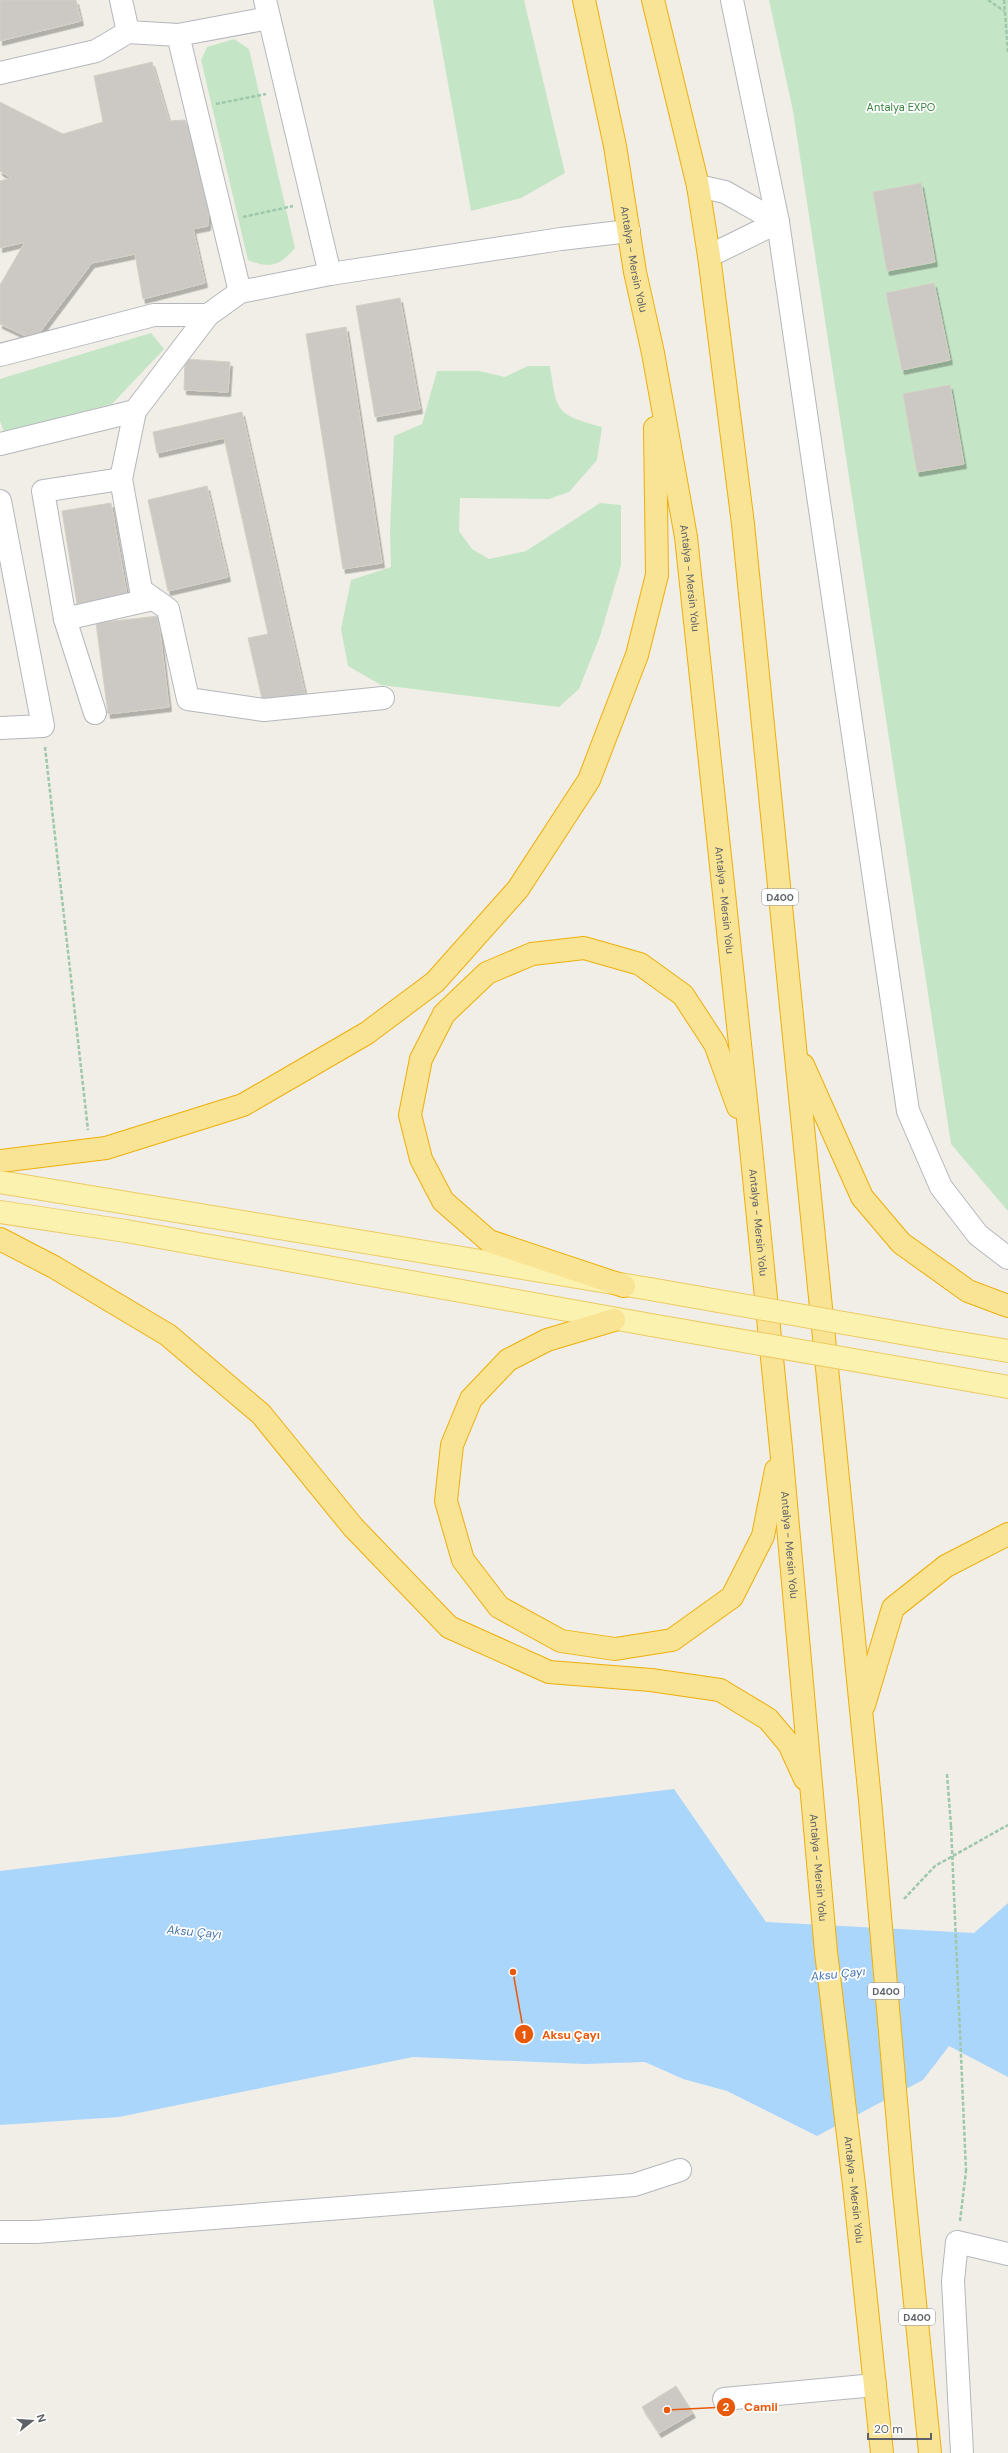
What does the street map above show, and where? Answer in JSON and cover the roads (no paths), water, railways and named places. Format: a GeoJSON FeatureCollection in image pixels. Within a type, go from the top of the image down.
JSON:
{"type":"FeatureCollection","features":[{"type":"Feature","properties":{"kind":"highway","name":"Antalya - Mersin Yolu"},"geometry":{"type":"LineString","coordinates":[[584,0],[615,146],[629,231],[653,353],[686,537],[750,1138],[781,1448],[826,1952],[854,2185],[882,2453]]}},
{"type":"Feature","properties":{"kind":"highway","name":"D400"},"geometry":{"type":"LineString","coordinates":[[653,0],[698,186],[709,256],[743,524],[870,1800],[903,2182],[930,2453]]}},
{"type":"Feature","properties":{"kind":"highway"},"geometry":{"type":"LineString","coordinates":[[0,1161],[106,1148],[243,1106],[367,1033],[435,982],[518,889],[589,780],[637,655],[657,575],[658,515],[653,353]]}},
{"type":"Feature","properties":{"kind":"highway"},"geometry":{"type":"LineString","coordinates":[[624,1286],[489,1241],[443,1201],[421,1160],[410,1115],[421,1059],[444,1014],[487,973],[532,954],[584,948],[640,964],[683,995],[711,1038],[750,1138]]}},
{"type":"Feature","properties":{"kind":"highway"},"geometry":{"type":"LineString","coordinates":[[794,1046],[862,1197],[902,1243],[968,1291],[1008,1306]]}},
{"type":"Feature","properties":{"kind":"highway"},"geometry":{"type":"LineString","coordinates":[[0,1239],[54,1267],[168,1335],[261,1414],[353,1527],[449,1627],[549,1672],[651,1680],[720,1690],[768,1719],[789,1744],[812,1795]]}},
{"type":"Feature","properties":{"kind":"highway"},"geometry":{"type":"LineString","coordinates":[[614,1320],[547,1340],[508,1360],[471,1398],[452,1445],[446,1500],[463,1560],[499,1607],[560,1641],[615,1649],[672,1640],[732,1597],[763,1536],[781,1448]]}},
{"type":"Feature","properties":{"kind":"highway"},"geometry":{"type":"LineString","coordinates":[[861,1715],[893,1608],[946,1566],[1008,1534]]}},
{"type":"Feature","properties":{"kind":"main road"},"geometry":{"type":"LineString","coordinates":[[0,1182],[624,1286],[650,1289],[1008,1351]]}},
{"type":"Feature","properties":{"kind":"main road"},"geometry":{"type":"LineString","coordinates":[[0,1212],[126,1231],[614,1320],[651,1325],[1008,1387]]}},
{"type":"Feature","properties":{"kind":"street"},"geometry":{"type":"LineString","coordinates":[[121,0],[128,32]]}},
{"type":"Feature","properties":{"kind":"street"},"geometry":{"type":"LineString","coordinates":[[732,0],[778,222],[908,1111],[941,1187],[978,1235],[1008,1258]]}},
{"type":"Feature","properties":{"kind":"street"},"geometry":{"type":"LineString","coordinates":[[0,73],[96,51],[128,32],[178,35],[267,9],[330,274]]}},
{"type":"Feature","properties":{"kind":"street"},"geometry":{"type":"LineString","coordinates":[[178,35],[240,292]]}},
{"type":"Feature","properties":{"kind":"street"},"geometry":{"type":"LineString","coordinates":[[698,186],[725,192],[778,222]]}},
{"type":"Feature","properties":{"kind":"street"},"geometry":{"type":"LineString","coordinates":[[709,256],[778,222]]}},
{"type":"Feature","properties":{"kind":"street"},"geometry":{"type":"LineString","coordinates":[[383,698],[264,710],[188,699],[168,608],[141,590],[121,479],[135,411],[208,315],[240,292],[330,274],[562,238],[629,231]]}},
{"type":"Feature","properties":{"kind":"street"},"geometry":{"type":"LineString","coordinates":[[0,354],[154,315],[208,315]]}},
{"type":"Feature","properties":{"kind":"street"},"geometry":{"type":"LineString","coordinates":[[0,444],[135,411]]}},
{"type":"Feature","properties":{"kind":"street"},"geometry":{"type":"LineString","coordinates":[[95,713],[65,619],[43,491],[121,479]]}},
{"type":"Feature","properties":{"kind":"street"},"geometry":{"type":"LineString","coordinates":[[0,501],[43,726],[0,728]]}},
{"type":"Feature","properties":{"kind":"street"},"geometry":{"type":"LineString","coordinates":[[65,619],[153,599]]}},
{"type":"Feature","properties":{"kind":"street"},"geometry":{"type":"LineString","coordinates":[[0,2232],[36,2232],[634,2184],[680,2170]]}},
{"type":"Feature","properties":{"kind":"street"},"geometry":{"type":"LineString","coordinates":[[962,2453],[953,2281],[957,2242],[1008,2254]]}},
{"type":"Feature","properties":{"kind":"street"},"geometry":{"type":"LineString","coordinates":[[724,2399],[875,2385]]}},
{"type":"Feature","properties":{"kind":"water"},"geometry":{"type":"Polygon","coordinates":[[[674,1789],[766,1922],[974,1933],[1008,1903],[1008,2077],[949,2046],[923,2080],[817,2136],[727,2091],[683,2079],[645,2062],[585,2064],[413,2057],[119,2117],[0,2125],[0,1871],[674,1789]]]}},
{"type":"Feature","properties":{"kind":"place","name":"Aksu Çayı"},"geometry":{"type":"Point","coordinates":[513,1972]}},
{"type":"Feature","properties":{"kind":"place","name":"Camii"},"geometry":{"type":"Point","coordinates":[667,2410]}},
{"type":"Feature","properties":{"kind":"park label","name":"Antalya EXPO"},"geometry":{"type":"Point","coordinates":[901,107]}}]}
